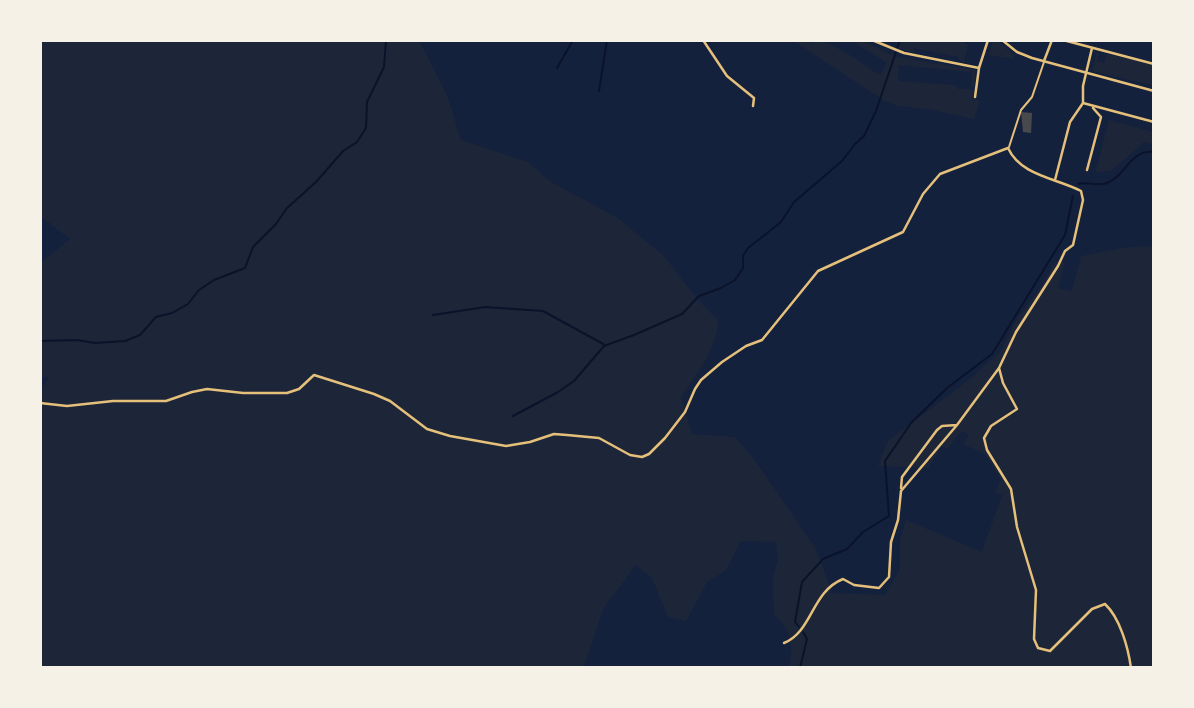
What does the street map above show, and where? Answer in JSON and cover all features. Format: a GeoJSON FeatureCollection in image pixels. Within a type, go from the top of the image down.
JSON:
{"type":"FeatureCollection","features":[{"type":"Feature","properties":{"kind":"street"},"geometry":{"type":"LineString","coordinates":[[703,40],[727,76],[754,98],[754,106]]}},
{"type":"Feature","properties":{"kind":"street"},"geometry":{"type":"LineString","coordinates":[[872,40],[895,51],[979,68]]}},
{"type":"Feature","properties":{"kind":"street"},"geometry":{"type":"LineString","coordinates":[[975,97],[979,68],[988,40]]}},
{"type":"Feature","properties":{"kind":"street"},"geometry":{"type":"LineString","coordinates":[[1002,40],[1017,52],[1154,91]]}},
{"type":"Feature","properties":{"kind":"street"},"geometry":{"type":"LineString","coordinates":[[901,491],[957,425],[999,368],[1021,322],[1065,251],[1073,245],[1083,196],[1078,190],[1028,169],[1013,158],[1008,148],[1021,110],[1032,97],[1052,40]]}},
{"type":"Feature","properties":{"kind":"street"},"geometry":{"type":"LineString","coordinates":[[1063,40],[1154,64]]}},
{"type":"Feature","properties":{"kind":"street"},"geometry":{"type":"LineString","coordinates":[[1055,180],[1070,122],[1083,103],[1082,90],[1092,48]]}},
{"type":"Feature","properties":{"kind":"street"},"geometry":{"type":"LineString","coordinates":[[1083,103],[1154,122]]}},
{"type":"Feature","properties":{"kind":"street"},"geometry":{"type":"LineString","coordinates":[[1091,106],[1101,117]]}},
{"type":"Feature","properties":{"kind":"street"},"geometry":{"type":"LineString","coordinates":[[1087,170],[1101,117],[1107,110]]}},
{"type":"Feature","properties":{"kind":"street"},"geometry":{"type":"LineString","coordinates":[[40,403],[67,407],[113,401],[166,401],[207,389],[252,394],[273,391],[287,393],[299,389],[314,375],[390,401],[427,429],[450,436],[506,446],[554,434],[599,438],[630,455],[642,457],[649,454],[665,438],[685,412],[701,380],[746,346],[762,340],[818,271],[903,232],[923,194],[940,174],[1008,148]]}},
{"type":"Feature","properties":{"kind":"street"},"geometry":{"type":"LineString","coordinates":[[999,368],[1003,383],[1017,409],[991,426],[984,438],[987,450],[1011,489],[1017,527],[1036,590],[1034,639],[1038,648],[1050,651],[1091,609],[1105,604],[1112,611],[1129,653],[1131,668]]}},
{"type":"Feature","properties":{"kind":"street"},"geometry":{"type":"LineString","coordinates":[[783,643],[792,639],[806,624],[815,604],[830,584],[843,579],[879,588],[889,577],[891,542],[898,520],[902,477],[937,430],[943,426],[957,425]]}},
{"type":"Feature","properties":{"kind":"street"},"geometry":{"type":"LineString","coordinates":[[924,447],[933,454]]}},
{"type":"Feature","properties":{"kind":"shaded area"},"geometry":{"type":"Polygon","coordinates":[[[40,40],[419,40],[447,95],[461,140],[528,162],[551,182],[618,218],[664,256],[697,299],[718,320],[710,351],[681,397],[692,434],[735,437],[754,459],[816,549],[832,593],[885,595],[900,569],[900,540],[906,520],[982,552],[1002,495],[995,493],[1001,479],[985,454],[963,444],[969,435],[962,431],[947,449],[942,446],[928,468],[878,466],[888,441],[970,379],[1000,352],[1017,319],[1042,286],[1054,263],[1065,262],[1058,288],[1072,291],[1081,256],[1128,247],[1154,246],[1154,668],[789,668],[790,638],[774,614],[773,578],[778,560],[776,542],[741,541],[726,570],[707,582],[686,621],[668,617],[652,578],[636,565],[603,609],[584,668],[40,668],[40,389],[49,378],[40,377],[40,263],[70,239],[40,216],[40,40]]]}},
{"type":"Feature","properties":{"kind":"shaded area"},"geometry":{"type":"Polygon","coordinates":[[[808,40],[813,44],[816,40],[832,45],[880,75],[887,63],[850,40],[861,40],[896,57],[976,70],[974,87],[971,87],[972,72],[899,65],[898,81],[973,89],[972,99],[980,101],[974,119],[928,109],[898,106],[885,101],[795,42],[808,40]]]}},
{"type":"Feature","properties":{"kind":"shaded area"},"geometry":{"type":"Polygon","coordinates":[[[897,40],[955,40],[968,44],[964,61],[959,60],[959,57],[913,48],[913,52],[897,48],[897,40]]]}},
{"type":"Feature","properties":{"kind":"shaded area"},"geometry":{"type":"Polygon","coordinates":[[[993,40],[997,40],[1014,55],[1014,59],[989,55],[993,40]]]}},
{"type":"Feature","properties":{"kind":"shaded area"},"geometry":{"type":"Polygon","coordinates":[[[1097,52],[1097,61],[1104,63],[1107,54],[1154,65],[1154,86],[1092,71],[1097,52]]]}},
{"type":"Feature","properties":{"kind":"shaded area"},"geometry":{"type":"Polygon","coordinates":[[[1109,120],[1154,132],[1154,144],[1144,142],[1111,171],[1096,172],[1109,120]]]}},
{"type":"Feature","properties":{"kind":"building"},"geometry":{"type":"Polygon","coordinates":[[[1021,112],[1032,113],[1031,133],[1023,132],[1021,112]]]}},
{"type":"Feature","properties":{"kind":"waterway"},"geometry":{"type":"LineString","coordinates":[[40,341],[125,341],[140,335],[156,317],[172,313],[188,304],[199,290],[214,280],[245,268],[253,247],[343,151],[357,142],[366,128],[367,102],[384,67],[386,40]]}},
{"type":"Feature","properties":{"kind":"waterway"},"geometry":{"type":"LineString","coordinates":[[557,68],[573,40]]}},
{"type":"Feature","properties":{"kind":"waterway"},"geometry":{"type":"LineString","coordinates":[[599,91],[607,40]]}},
{"type":"Feature","properties":{"kind":"waterway"},"geometry":{"type":"LineString","coordinates":[[513,416],[574,381],[604,346],[682,314],[699,296],[735,280],[743,268],[743,256],[748,248],[781,222],[794,202],[842,161],[864,136],[876,111],[900,40]]}},
{"type":"Feature","properties":{"kind":"waterway"},"geometry":{"type":"LineString","coordinates":[[1078,184],[1107,183],[1139,155],[1154,152]]}},
{"type":"Feature","properties":{"kind":"waterway"},"geometry":{"type":"LineString","coordinates":[[799,627],[795,622],[802,582],[823,559],[847,549],[863,532],[889,516],[885,461],[911,423],[947,388],[992,354],[1065,235],[1073,196]]}},
{"type":"Feature","properties":{"kind":"waterway"},"geometry":{"type":"LineString","coordinates":[[433,315],[485,307],[543,311],[605,345]]}},
{"type":"Feature","properties":{"kind":"waterway"},"geometry":{"type":"LineString","coordinates":[[800,668],[807,639],[803,632]]}}]}
